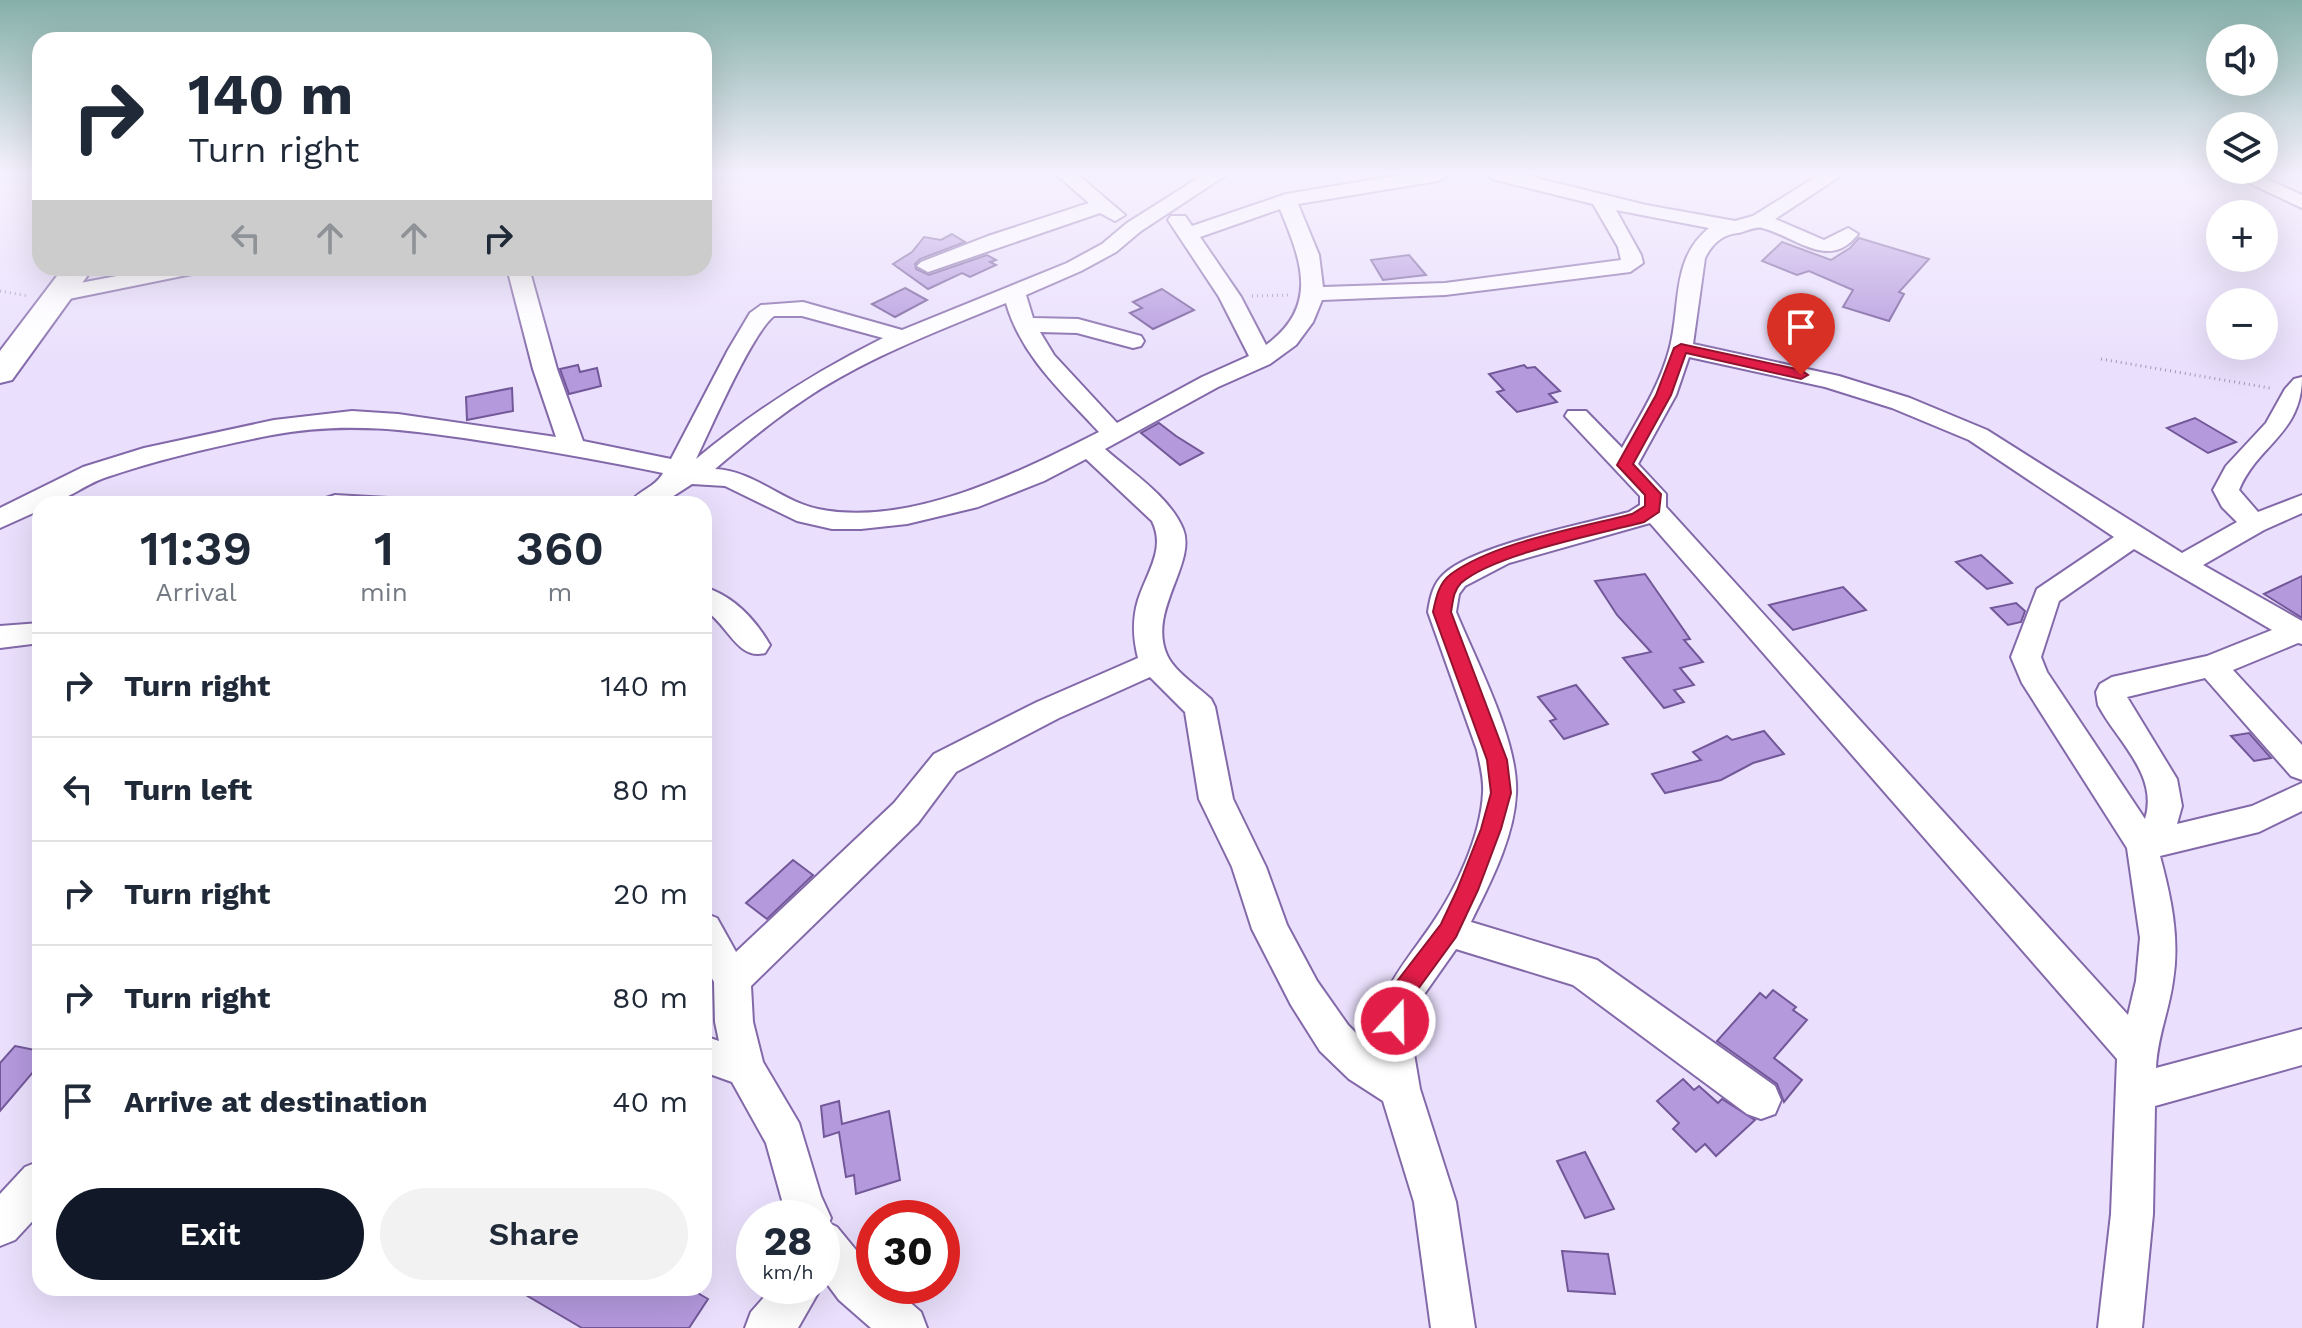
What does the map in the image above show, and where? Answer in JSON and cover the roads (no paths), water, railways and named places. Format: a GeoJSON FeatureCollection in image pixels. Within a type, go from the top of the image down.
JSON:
{"type":"FeatureCollection","features":[{"type":"Feature","properties":{"kind":"street"},"geometry":{"type":"LineString","coordinates":[[928,266],[1004,237]]}},
{"type":"Feature","properties":{"kind":"street"},"geometry":{"type":"LineString","coordinates":[[668,488],[787,400],[829,374],[904,337],[1074,267],[1109,248],[1122,237]]}},
{"type":"Feature","properties":{"kind":"street"},"geometry":{"type":"LineString","coordinates":[[1191,237],[1230,297],[1262,359]]}},
{"type":"Feature","properties":{"kind":"street"},"geometry":{"type":"LineString","coordinates":[[46,496],[92,473],[144,456],[313,421],[352,418],[398,421],[572,447],[668,488],[730,478],[806,515],[861,520],[907,515],[969,501],[1035,475],[1262,359],[1288,340],[1302,322],[1313,294],[1309,255],[1301,237]]}},
{"type":"Feature","properties":{"kind":"street"},"geometry":{"type":"LineString","coordinates":[[1313,294],[1445,289],[1623,268],[1632,263],[1632,254],[1621,237]]}},
{"type":"Feature","properties":{"kind":"street"},"geometry":{"type":"LineString","coordinates":[[1625,465],[1664,395],[1681,348],[1695,258],[1701,245],[1711,237]]}},
{"type":"Feature","properties":{"kind":"street"},"geometry":{"type":"LineString","coordinates":[[1800,237],[1822,246],[1834,245],[1844,237]]}},
{"type":"Feature","properties":{"kind":"street"},"geometry":{"type":"LineString","coordinates":[[0,373],[72,276]]}},
{"type":"Feature","properties":{"kind":"street"},"geometry":{"type":"LineString","coordinates":[[59,294],[151,276]]}},
{"type":"Feature","properties":{"kind":"street"},"geometry":{"type":"LineString","coordinates":[[520,276],[545,369],[572,447]]}},
{"type":"Feature","properties":{"kind":"street"},"geometry":{"type":"LineString","coordinates":[[1014,291],[1024,325],[1045,359],[1101,440],[1163,516],[1171,532],[1172,548],[1150,614],[1147,637],[1154,663],[1200,707],[1216,799],[1249,867],[1270,929],[1304,993],[1334,1038],[1363,1066],[1400,1089]]}},
{"type":"Feature","properties":{"kind":"street"},"geometry":{"type":"LineString","coordinates":[[668,488],[739,350],[758,318],[769,310],[803,309],[904,337]]}},
{"type":"Feature","properties":{"kind":"street"},"geometry":{"type":"LineString","coordinates":[[1024,325],[1078,326],[1133,341]]}},
{"type":"Feature","properties":{"kind":"street"},"geometry":{"type":"LineString","coordinates":[[1681,348],[1831,381],[1901,403],[1978,435],[2133,537],[2300,633]]}},
{"type":"Feature","properties":{"kind":"street"},"geometry":{"type":"LineString","coordinates":[[2254,524],[2231,501],[2226,490],[2230,477],[2276,426],[2297,388]]}},
{"type":"Feature","properties":{"kind":"street"},"geometry":{"type":"LineString","coordinates":[[1577,416],[1653,494],[1653,509],[2137,1073]]}},
{"type":"Feature","properties":{"kind":"street"},"geometry":{"type":"LineString","coordinates":[[2276,426],[2302,435]]}},
{"type":"Feature","properties":{"kind":"street"},"geometry":{"type":"LineString","coordinates":[[0,519],[32,503]]}},
{"type":"Feature","properties":{"kind":"street"},"geometry":{"type":"LineString","coordinates":[[2182,565],[2254,524],[2302,503]]}},
{"type":"Feature","properties":{"kind":"street"},"geometry":{"type":"LineString","coordinates":[[1453,1328],[1435,1200],[1400,1089],[1395,1021],[1403,991],[1448,931],[1486,841],[1501,793],[1497,760],[1442,612],[1445,593],[1455,579],[1499,556],[1638,518],[1653,509]]}},
{"type":"Feature","properties":{"kind":"street"},"geometry":{"type":"LineString","coordinates":[[2133,537],[2047,596],[2026,657],[2033,675],[2148,844]]}},
{"type":"Feature","properties":{"kind":"street"},"geometry":{"type":"LineString","coordinates":[[712,601],[726,609],[755,645]]}},
{"type":"Feature","properties":{"kind":"street"},"geometry":{"type":"LineString","coordinates":[[2120,1328],[2132,1214],[2137,1073],[2155,981],[2158,938],[2151,884],[2143,857],[2164,811],[2165,797],[2159,776],[2113,705],[2111,692],[2123,685],[2212,666],[2300,633]]}},
{"type":"Feature","properties":{"kind":"street"},"geometry":{"type":"LineString","coordinates":[[0,637],[32,634]]}},
{"type":"Feature","properties":{"kind":"street"},"geometry":{"type":"LineString","coordinates":[[732,980],[906,813],[945,763],[1048,710],[1154,663]]}},
{"type":"Feature","properties":{"kind":"street"},"geometry":{"type":"LineString","coordinates":[[2212,666],[2302,767]]}},
{"type":"Feature","properties":{"kind":"street"},"geometry":{"type":"LineString","coordinates":[[2148,844],[2259,818],[2302,796]]}},
{"type":"Feature","properties":{"kind":"street"},"geometry":{"type":"LineString","coordinates":[[1448,931],[1584,972],[1761,1100]]}},
{"type":"Feature","properties":{"kind":"street"},"geometry":{"type":"LineString","coordinates":[[712,944],[732,980],[734,1022],[745,1068],[785,1137],[801,1200]]}},
{"type":"Feature","properties":{"kind":"street"},"geometry":{"type":"LineString","coordinates":[[2137,1073],[2302,1047]]}},
{"type":"Feature","properties":{"kind":"street"},"geometry":{"type":"LineString","coordinates":[[712,1057],[745,1068]]}},
{"type":"Feature","properties":{"kind":"street"},"geometry":{"type":"LineString","coordinates":[[840,1266],[855,1284],[905,1328]]}},
{"type":"Feature","properties":{"kind":"street"},"geometry":{"type":"LineString","coordinates":[[767,1328],[788,1304]]}}]}
